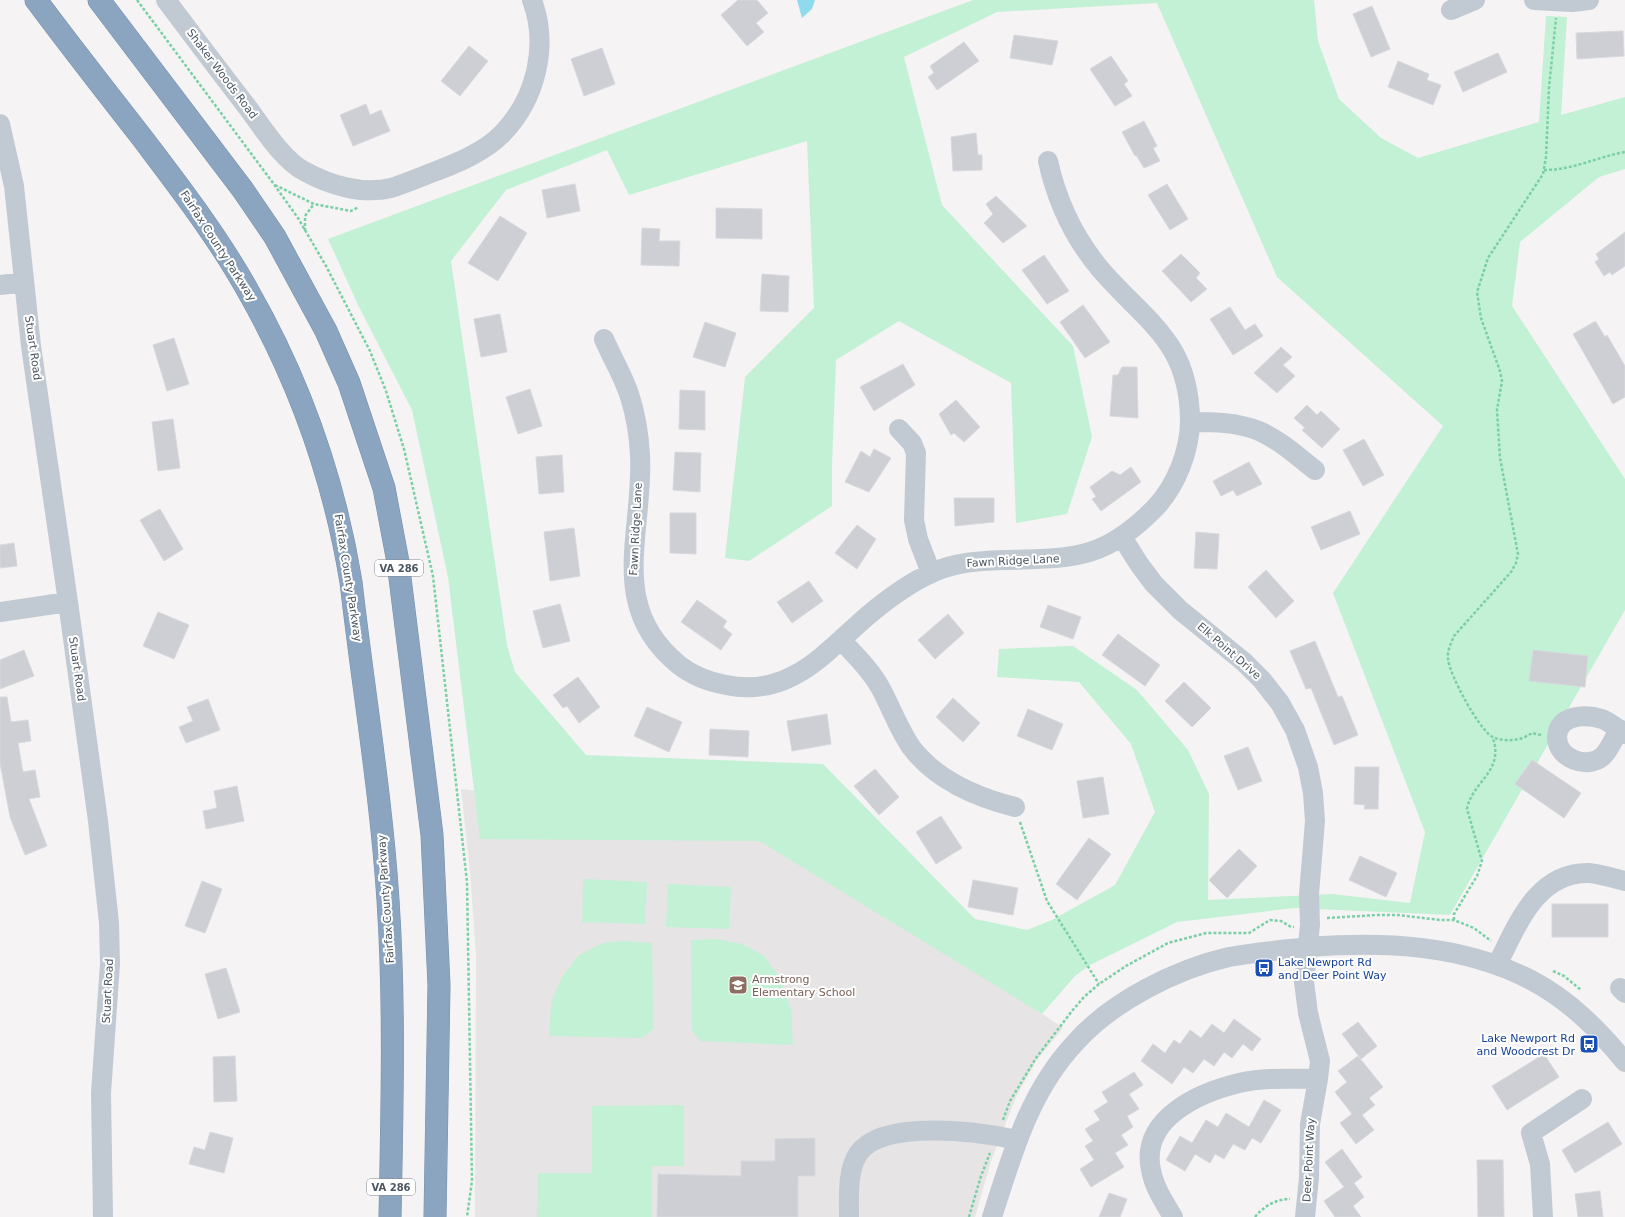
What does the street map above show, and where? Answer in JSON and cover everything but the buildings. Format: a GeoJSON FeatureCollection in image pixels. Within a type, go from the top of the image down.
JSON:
{"type":"FeatureCollection","features":[{"type":"Feature","properties":{"kind":"highway","name":"Fairfax County Parkway"},"geometry":{"type":"LineString","coordinates":[[36,0],[172,178],[204,222],[248,290],[268,328],[304,406],[328,477],[344,544],[350,582],[380,812],[386,876],[392,1012],[390,1217]]}},
{"type":"Feature","properties":{"kind":"highway","name":"VA 286"},"geometry":{"type":"LineString","coordinates":[[99,0],[234,177],[278,243],[326,331],[349,383],[364,422],[384,488],[398,562],[432,835],[439,985],[435,1217]]}},
{"type":"Feature","properties":{"kind":"street","name":"Shaker Woods Road"},"geometry":{"type":"LineString","coordinates":[[166,0],[278,148],[302,171],[335,185],[357,190],[390,188],[450,166],[479,152],[501,135],[514,120],[526,100],[535,78],[539,57],[540,35],[536,12],[532,0]]}},
{"type":"Feature","properties":{"kind":"street"},"geometry":{"type":"LineString","coordinates":[[1451,10],[1476,0]]}},
{"type":"Feature","properties":{"kind":"street"},"geometry":{"type":"LineString","coordinates":[[1534,0],[1558,2],[1589,0]]}},
{"type":"Feature","properties":{"kind":"street","name":"Stuart Road"},"geometry":{"type":"LineString","coordinates":[[0,124],[14,186],[24,282],[98,821],[109,923],[110,964],[101,1093],[103,1217]]}},
{"type":"Feature","properties":{"kind":"street","name":"Fawn Ridge Lane"},"geometry":{"type":"LineString","coordinates":[[604,339],[630,395],[637,426],[639,472],[633,578],[636,599],[642,619],[653,638],[666,654],[694,675],[713,683],[734,687],[755,687],[776,683],[795,676],[813,665],[891,596],[931,573],[950,565],[971,561],[1064,558],[1086,554],[1122,537],[1139,524],[1161,501],[1175,480],[1183,459],[1190,422],[1188,390],[1181,367],[1171,346],[1158,328],[1101,270],[1081,243],[1064,213],[1054,187],[1048,161]]}},
{"type":"Feature","properties":{"kind":"street"},"geometry":{"type":"LineString","coordinates":[[0,285],[24,282]]}},
{"type":"Feature","properties":{"kind":"street"},"geometry":{"type":"LineString","coordinates":[[1190,422],[1222,422],[1241,425],[1260,431],[1281,444],[1315,470]]}},
{"type":"Feature","properties":{"kind":"street"},"geometry":{"type":"LineString","coordinates":[[899,429],[912,443],[916,453],[914,520],[918,539],[931,573]]}},
{"type":"Feature","properties":{"kind":"street","name":"Elk Point Drive"},"geometry":{"type":"LineString","coordinates":[[1122,537],[1154,584],[1180,610],[1244,662],[1262,680],[1280,703],[1295,730],[1308,767],[1313,793],[1315,821],[1309,894],[1310,925],[1307,948]]}},
{"type":"Feature","properties":{"kind":"street"},"geometry":{"type":"LineString","coordinates":[[0,612],[68,602]]}},
{"type":"Feature","properties":{"kind":"street"},"geometry":{"type":"LineString","coordinates":[[841,640],[866,667],[880,686],[901,730],[911,747],[927,764],[951,782],[967,791],[990,801],[1015,807]]}},
{"type":"Feature","properties":{"kind":"street"},"geometry":{"type":"LineString","coordinates":[[1585,716],[1602,719],[1622,732],[1603,756],[1586,763],[1577,762],[1564,753],[1557,738],[1562,725],[1572,718],[1585,716]]}},
{"type":"Feature","properties":{"kind":"street"},"geometry":{"type":"LineString","coordinates":[[1501,957],[1531,902],[1548,885],[1565,876],[1589,874],[1625,881]]}},
{"type":"Feature","properties":{"kind":"street"},"geometry":{"type":"LineString","coordinates":[[992,1217],[1017,1140],[1031,1108],[1044,1084],[1069,1049],[1102,1018],[1128,1000],[1168,978],[1193,968],[1227,958],[1259,952],[1348,944],[1397,945],[1443,950],[1476,958],[1501,957],[1531,980],[1560,997],[1595,1026],[1625,1062]]}},
{"type":"Feature","properties":{"kind":"street","name":"Deer Point Way"},"geometry":{"type":"LineString","coordinates":[[1306,1207],[1309,1178],[1310,1124],[1320,1061],[1308,1013],[1304,982],[1307,948]]}},
{"type":"Feature","properties":{"kind":"street"},"geometry":{"type":"LineString","coordinates":[[1173,1217],[1160,1196],[1150,1170],[1151,1145],[1160,1125],[1184,1104],[1209,1092],[1240,1083],[1282,1078],[1318,1079]]}},
{"type":"Feature","properties":{"kind":"street"},"geometry":{"type":"LineString","coordinates":[[1543,1217],[1540,1164],[1531,1133],[1582,1099]]}},
{"type":"Feature","properties":{"kind":"street"},"geometry":{"type":"LineString","coordinates":[[849,1217],[851,1174],[858,1154],[868,1144],[878,1138],[900,1132],[924,1131],[986,1133],[1017,1140]]}},
{"type":"Feature","properties":{"kind":"path"},"geometry":{"type":"LineString","coordinates":[[1557,738],[1532,733],[1525,738],[1516,740],[1498,738],[1486,732],[1453,679],[1447,657],[1450,644],[1458,631],[1511,572],[1518,554],[1500,458],[1498,410],[1502,381],[1500,371],[1481,318],[1477,292],[1481,275],[1490,253],[1544,170],[1552,49],[1558,2]]}},
{"type":"Feature","properties":{"kind":"path"},"geometry":{"type":"LineString","coordinates":[[1544,170],[1560,170],[1625,152]]}},
{"type":"Feature","properties":{"kind":"path"},"geometry":{"type":"LineString","coordinates":[[305,231],[305,216],[314,204]]}},
{"type":"Feature","properties":{"kind":"path"},"geometry":{"type":"LineString","coordinates":[[1454,920],[1454,914],[1477,876],[1482,862],[1467,809],[1468,801],[1473,792],[1488,774],[1493,765],[1495,756],[1492,736]]}},
{"type":"Feature","properties":{"kind":"path"},"geometry":{"type":"LineString","coordinates":[[1015,807],[1047,901],[1099,984]]}},
{"type":"Feature","properties":{"kind":"path"},"geometry":{"type":"LineString","coordinates":[[1310,925],[1322,922],[1327,918],[1377,915],[1398,915],[1440,920],[1454,920],[1474,928],[1496,946],[1501,957]]}},
{"type":"Feature","properties":{"kind":"path"},"geometry":{"type":"LineString","coordinates":[[969,1217],[981,1176],[997,1136]]}},
{"type":"Feature","properties":{"kind":"path"},"geometry":{"type":"LineString","coordinates":[[1255,1217],[1270,1203],[1281,1199],[1306,1207]]}},
{"type":"Feature","properties":{"kind":"shaded area","name":"Armstrong Elementary School"},"geometry":{"type":"Polygon","coordinates":[[[461,789],[765,823],[1063,1028],[1036,1061],[1016,1097],[991,1161],[975,1217],[475,1217],[476,956],[470,871],[461,789]]]}},
{"type":"Feature","properties":{"kind":"green space"},"geometry":{"type":"Polygon","coordinates":[[[973,0],[1314,0],[1318,41],[1339,99],[1381,138],[1418,158],[1539,122],[1546,16],[1567,17],[1561,115],[1625,97],[1625,169],[1599,177],[1520,242],[1512,306],[1625,479],[1625,610],[1450,915],[1294,908],[1177,922],[1090,965],[1075,976],[1042,1014],[759,841],[480,839],[448,577],[412,410],[359,307],[328,239],[973,0]],[[1157,3],[997,12],[904,57],[942,205],[1073,346],[1092,437],[1067,514],[1016,523],[1011,383],[899,321],[836,360],[832,506],[749,561],[725,558],[745,377],[814,308],[807,141],[629,195],[607,150],[506,190],[451,261],[507,645],[515,672],[586,755],[823,764],[975,919],[1027,930],[1052,920],[1115,885],[1155,812],[1131,744],[1079,682],[997,677],[999,649],[1073,646],[1137,690],[1188,750],[1209,794],[1208,900],[1332,894],[1410,903],[1425,832],[1333,593],[1443,426],[1277,277],[1157,3]]]}},
{"type":"Feature","properties":{"kind":"green space"},"geometry":{"type":"Polygon","coordinates":[[[583,879],[647,882],[645,924],[582,922],[583,879]]]}},
{"type":"Feature","properties":{"kind":"green space"},"geometry":{"type":"Polygon","coordinates":[[[668,884],[731,887],[729,929],[666,927],[668,884]]]}},
{"type":"Feature","properties":{"kind":"green space"},"geometry":{"type":"Polygon","coordinates":[[[717,939],[742,944],[764,956],[780,978],[791,1009],[793,1045],[701,1041],[692,1031],[691,940],[717,939]]]}},
{"type":"Feature","properties":{"kind":"green space"},"geometry":{"type":"Polygon","coordinates":[[[622,941],[652,943],[654,1029],[642,1038],[549,1036],[551,1003],[562,977],[579,955],[603,943],[622,941]]]}},
{"type":"Feature","properties":{"kind":"green space"},"geometry":{"type":"Polygon","coordinates":[[[684,1105],[684,1166],[652,1166],[652,1217],[537,1217],[538,1173],[592,1173],[592,1106],[684,1105]]]}},
{"type":"Feature","properties":{"kind":"water"},"geometry":{"type":"Polygon","coordinates":[[[797,0],[815,0],[812,9],[802,18],[797,0]]]}},
{"type":"Feature","properties":{"kind":"place","name":"Lake Newport Rd and Deer Point Way"},"geometry":{"type":"Point","coordinates":[1264,968]}},
{"type":"Feature","properties":{"kind":"place","name":"Armstrong Elementary School"},"geometry":{"type":"Point","coordinates":[738,985]}},
{"type":"Feature","properties":{"kind":"place","name":"Lake Newport Rd and Woodcrest Dr"},"geometry":{"type":"Point","coordinates":[1589,1044]}}]}
